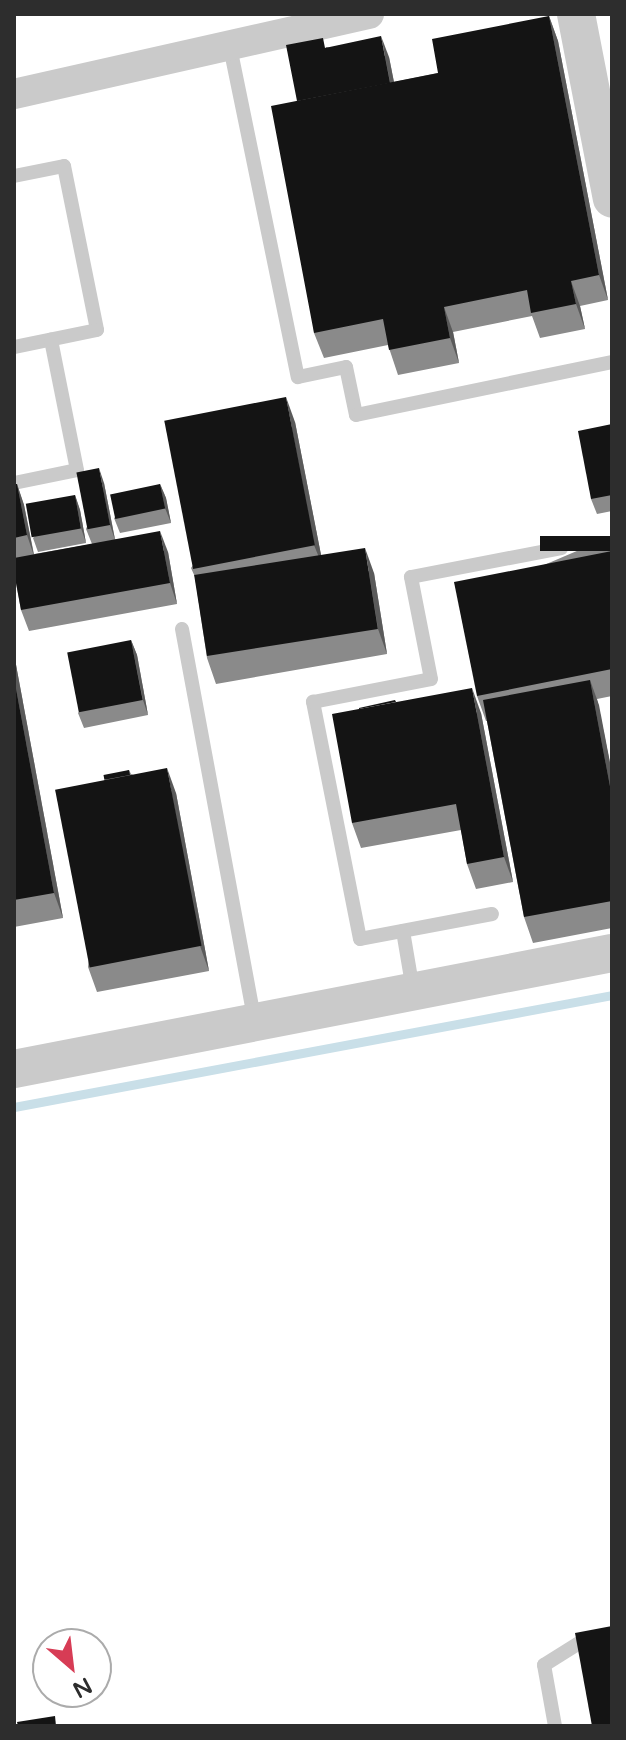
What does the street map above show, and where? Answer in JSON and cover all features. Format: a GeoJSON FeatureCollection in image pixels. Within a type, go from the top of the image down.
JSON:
{"type":"FeatureCollection","features":[{"type":"Feature","properties":{"kind":"street"},"geometry":{"type":"LineString","coordinates":[[14,94],[369,14]]}},
{"type":"Feature","properties":{"kind":"street"},"geometry":{"type":"LineString","coordinates":[[576,14],[612,199]]}},
{"type":"Feature","properties":{"kind":"street"},"geometry":{"type":"LineString","coordinates":[[14,1069],[612,953]]}},
{"type":"Feature","properties":{"kind":"lane"},"geometry":{"type":"LineString","coordinates":[[230,47],[298,377],[346,367],[356,415],[612,362]]}},
{"type":"Feature","properties":{"kind":"lane"},"geometry":{"type":"LineString","coordinates":[[14,176],[64,166],[97,330],[14,347]]}},
{"type":"Feature","properties":{"kind":"lane"},"geometry":{"type":"LineString","coordinates":[[14,483],[77,470],[51,340]]}},
{"type":"Feature","properties":{"kind":"lane"},"geometry":{"type":"LineString","coordinates":[[492,914],[360,939],[313,702],[431,679],[411,577],[581,544]]}},
{"type":"Feature","properties":{"kind":"lane"},"geometry":{"type":"LineString","coordinates":[[182,629],[255,1022]]}},
{"type":"Feature","properties":{"kind":"lane"},"geometry":{"type":"LineString","coordinates":[[403,931],[413,991]]}},
{"type":"Feature","properties":{"kind":"lane"},"geometry":{"type":"LineString","coordinates":[[555,1726],[544,1665],[578,1644],[612,1639]]}},
{"type":"Feature","properties":{"kind":"building"},"geometry":{"type":"Polygon","coordinates":[[[549,16],[599,275],[571,281],[576,304],[531,313],[527,290],[444,307],[450,338],[389,350],[383,319],[314,333],[271,106],[438,73],[432,39],[549,16]]]}},
{"type":"Feature","properties":{"kind":"building"},"geometry":{"type":"Polygon","coordinates":[[[381,36],[390,83],[297,101],[286,45],[323,38],[325,48],[381,36]]]}},
{"type":"Feature","properties":{"kind":"building"},"geometry":{"type":"Polygon","coordinates":[[[286,397],[315,545],[193,569],[164,421],[286,397]]]}},
{"type":"Feature","properties":{"kind":"building"},"geometry":{"type":"Polygon","coordinates":[[[612,424],[612,495],[591,499],[578,431],[612,424]]]}},
{"type":"Feature","properties":{"kind":"building"},"geometry":{"type":"Polygon","coordinates":[[[99,468],[110,525],[87,529],[76,472],[99,468]]]}},
{"type":"Feature","properties":{"kind":"building"},"geometry":{"type":"Polygon","coordinates":[[[14,484],[17,484],[27,535],[14,538],[14,484]]]}},
{"type":"Feature","properties":{"kind":"building"},"geometry":{"type":"Polygon","coordinates":[[[160,484],[165,508],[115,519],[110,495],[160,484]]]}},
{"type":"Feature","properties":{"kind":"building"},"geometry":{"type":"Polygon","coordinates":[[[75,495],[81,528],[32,537],[26,504],[75,495]]]}},
{"type":"Feature","properties":{"kind":"building"},"geometry":{"type":"Polygon","coordinates":[[[160,531],[170,583],[21,610],[14,558],[160,531]]]}},
{"type":"Feature","properties":{"kind":"building"},"geometry":{"type":"Polygon","coordinates":[[[540,536],[612,536],[612,551],[540,551],[540,536]]]}},
{"type":"Feature","properties":{"kind":"building"},"geometry":{"type":"Polygon","coordinates":[[[365,548],[378,629],[207,656],[194,575],[365,548]]]}},
{"type":"Feature","properties":{"kind":"building"},"geometry":{"type":"Polygon","coordinates":[[[612,551],[612,669],[477,696],[454,582],[612,551]]]}},
{"type":"Feature","properties":{"kind":"building"},"geometry":{"type":"Polygon","coordinates":[[[131,640],[143,700],[79,712],[67,652],[131,640]]]}},
{"type":"Feature","properties":{"kind":"building"},"geometry":{"type":"Polygon","coordinates":[[[14,678],[54,893],[14,900],[14,678]]]}},
{"type":"Feature","properties":{"kind":"building"},"geometry":{"type":"Polygon","coordinates":[[[590,680],[612,797],[612,901],[524,917],[483,700],[590,680]]]}},
{"type":"Feature","properties":{"kind":"building"},"geometry":{"type":"Polygon","coordinates":[[[472,688],[504,857],[467,864],[456,804],[352,823],[332,714],[472,688]]]}},
{"type":"Feature","properties":{"kind":"building"},"geometry":{"type":"Polygon","coordinates":[[[396,702],[359,709],[359,708],[396,702]]]}},
{"type":"Feature","properties":{"kind":"building"},"geometry":{"type":"Polygon","coordinates":[[[167,768],[202,946],[90,967],[55,790],[167,768]]]}},
{"type":"Feature","properties":{"kind":"building"},"geometry":{"type":"Polygon","coordinates":[[[129,770],[130,775],[104,780],[103,775],[129,770]]]}},
{"type":"Feature","properties":{"kind":"building"},"geometry":{"type":"Polygon","coordinates":[[[612,1626],[612,1726],[592,1726],[575,1633],[612,1626]]]}},
{"type":"Feature","properties":{"kind":"building"},"geometry":{"type":"Polygon","coordinates":[[[55,1716],[56,1726],[18,1726],[17,1722],[55,1716]]]}},
{"type":"Feature","properties":{"kind":"waterway"},"geometry":{"type":"LineString","coordinates":[[14,1107],[612,995]]}}]}
